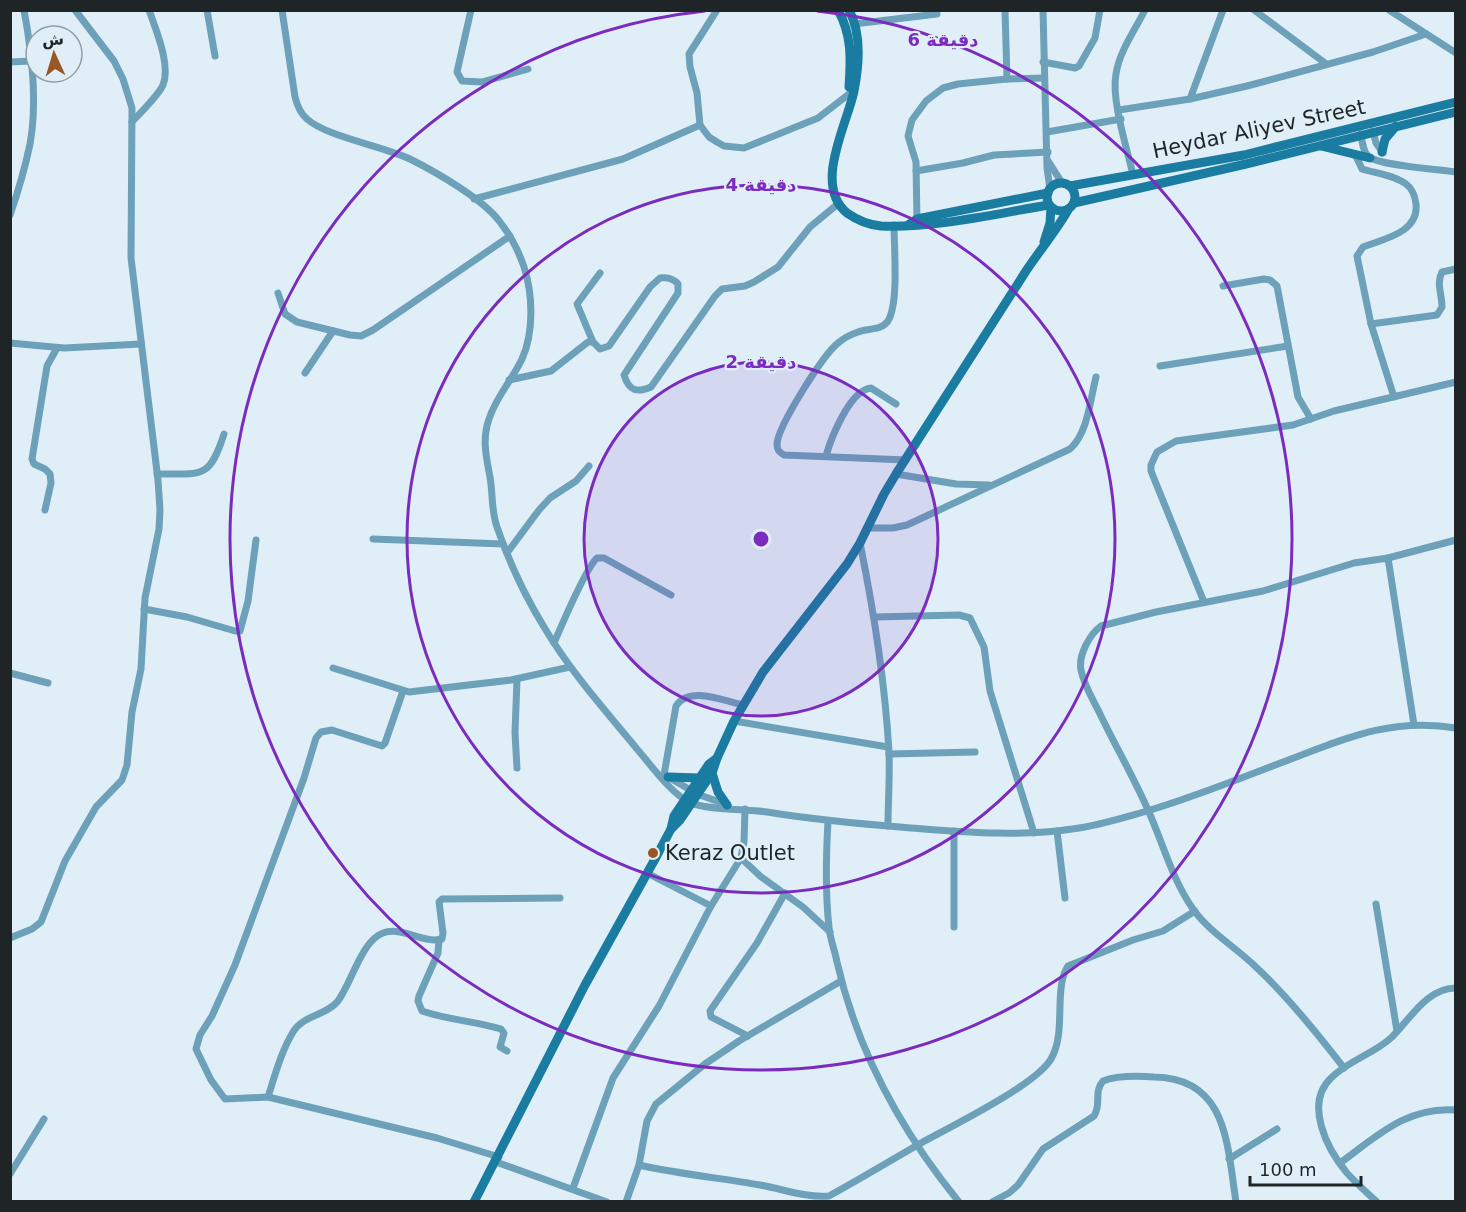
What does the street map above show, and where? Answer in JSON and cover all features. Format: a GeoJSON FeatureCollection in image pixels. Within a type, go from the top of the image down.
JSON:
{"type":"FeatureCollection","features":[{"type":"Feature","properties":{"kind":"main road"},"geometry":{"type":"LineString","coordinates":[[838,10],[846,27],[850,46],[851,97]]}},
{"type":"Feature","properties":{"kind":"main road"},"geometry":{"type":"LineString","coordinates":[[474,1202],[585,985],[671,828],[677,824],[694,792],[712,773],[743,705],[763,672],[832,584],[860,543],[896,474],[1043,245],[1071,206],[1074,192],[1066,185],[1056,184],[1049,191],[908,225],[880,226],[858,220],[845,211],[838,203],[833,181],[834,165],[858,61],[855,24],[849,10]]}},
{"type":"Feature","properties":{"kind":"main road","name":"Heydar Aliyev Street"},"geometry":{"type":"LineString","coordinates":[[1066,185],[1244,155],[1455,102]]}},
{"type":"Feature","properties":{"kind":"main road","name":"Heydar Aliyev Street"},"geometry":{"type":"LineString","coordinates":[[1071,206],[1455,112]]}},
{"type":"Feature","properties":{"kind":"main road"},"geometry":{"type":"LineString","coordinates":[[1382,152],[1385,139],[1397,125]]}},
{"type":"Feature","properties":{"kind":"main road"},"geometry":{"type":"LineString","coordinates":[[1319,145],[1370,158]]}},
{"type":"Feature","properties":{"kind":"main road"},"geometry":{"type":"LineString","coordinates":[[1043,245],[1050,223],[1049,191]]}},
{"type":"Feature","properties":{"kind":"main road"},"geometry":{"type":"LineString","coordinates":[[918,223],[1050,206],[1059,211],[1071,206]]}},
{"type":"Feature","properties":{"kind":"main road"},"geometry":{"type":"LineString","coordinates":[[694,792],[709,764],[717,758]]}},
{"type":"Feature","properties":{"kind":"main road"},"geometry":{"type":"LineString","coordinates":[[712,773],[718,792],[730,806]]}},
{"type":"Feature","properties":{"kind":"main road"},"geometry":{"type":"LineString","coordinates":[[663,775],[700,778]]}},
{"type":"Feature","properties":{"kind":"street"},"geometry":{"type":"LineString","coordinates":[[10,938],[32,929],[41,922],[65,861],[96,807],[122,780],[129,759],[132,712],[141,669],[144,609],[159,529],[157,474],[131,258],[132,108],[123,79],[114,61],[75,10]]}},
{"type":"Feature","properties":{"kind":"street"},"geometry":{"type":"LineString","coordinates":[[132,122],[162,87],[165,77],[161,42],[149,10]]}},
{"type":"Feature","properties":{"kind":"street"},"geometry":{"type":"LineString","coordinates":[[207,10],[215,56]]}},
{"type":"Feature","properties":{"kind":"street"},"geometry":{"type":"LineString","coordinates":[[282,10],[295,97],[306,118],[326,129],[410,159],[474,199],[499,219],[510,236],[524,266],[531,312],[524,354],[489,416],[484,447],[490,477],[492,509],[503,544],[539,619],[570,667],[688,801],[828,821],[888,826],[954,831],[1034,833],[1057,831],[1076,829],[1149,811],[1355,735],[1388,727],[1414,725],[1455,728]]}},
{"type":"Feature","properties":{"kind":"street"},"geometry":{"type":"LineString","coordinates":[[471,10],[457,72],[462,81],[482,82],[528,69]]}},
{"type":"Feature","properties":{"kind":"street"},"geometry":{"type":"LineString","coordinates":[[717,10],[689,54],[697,93],[700,125],[709,137],[724,146],[744,148],[818,118],[851,97]]}},
{"type":"Feature","properties":{"kind":"street"},"geometry":{"type":"LineString","coordinates":[[1005,10],[1007,79]]}},
{"type":"Feature","properties":{"kind":"street"},"geometry":{"type":"LineString","coordinates":[[1043,10],[1049,191]]}},
{"type":"Feature","properties":{"kind":"street"},"geometry":{"type":"LineString","coordinates":[[1043,62],[1075,68],[1079,66],[1095,38],[1100,10]]}},
{"type":"Feature","properties":{"kind":"street"},"geometry":{"type":"LineString","coordinates":[[1133,175],[1115,85],[1117,68],[1145,10]]}},
{"type":"Feature","properties":{"kind":"street"},"geometry":{"type":"LineString","coordinates":[[1190,99],[1223,10]]}},
{"type":"Feature","properties":{"kind":"street"},"geometry":{"type":"LineString","coordinates":[[1254,10],[1325,63]]}},
{"type":"Feature","properties":{"kind":"street"},"geometry":{"type":"LineString","coordinates":[[1395,12],[1455,53]]}},
{"type":"Feature","properties":{"kind":"street"},"geometry":{"type":"LineString","coordinates":[[855,24],[937,14]]}},
{"type":"Feature","properties":{"kind":"street"},"geometry":{"type":"LineString","coordinates":[[1119,110],[1190,99],[1247,86],[1325,63],[1373,52],[1426,34]]}},
{"type":"Feature","properties":{"kind":"street"},"geometry":{"type":"LineString","coordinates":[[918,223],[915,155],[908,130],[912,120],[933,94],[943,88],[958,84],[1044,78]]}},
{"type":"Feature","properties":{"kind":"street"},"geometry":{"type":"LineString","coordinates":[[10,215],[30,143],[33,116],[32,84]]}},
{"type":"Feature","properties":{"kind":"street"},"geometry":{"type":"LineString","coordinates":[[1047,132],[1121,119]]}},
{"type":"Feature","properties":{"kind":"street"},"geometry":{"type":"LineString","coordinates":[[474,199],[623,159],[700,125]]}},
{"type":"Feature","properties":{"kind":"street"},"geometry":{"type":"LineString","coordinates":[[1373,131],[1376,143],[1390,162]]}},
{"type":"Feature","properties":{"kind":"street"},"geometry":{"type":"LineString","coordinates":[[1361,134],[1366,154],[1370,158],[1412,168],[1455,172]]}},
{"type":"Feature","properties":{"kind":"street"},"geometry":{"type":"LineString","coordinates":[[916,171],[994,155],[1048,152]]}},
{"type":"Feature","properties":{"kind":"street"},"geometry":{"type":"LineString","coordinates":[[1355,154],[1362,169],[1406,184],[1414,192],[1416,201],[1417,211],[1408,225],[1386,240],[1363,247],[1358,256],[1371,324],[1394,397]]}},
{"type":"Feature","properties":{"kind":"street"},"geometry":{"type":"LineString","coordinates":[[1048,161],[1066,185]]}},
{"type":"Feature","properties":{"kind":"street"},"geometry":{"type":"LineString","coordinates":[[600,273],[578,304],[593,342],[600,349],[609,346],[656,281],[666,277],[675,280],[680,288],[624,375],[629,387],[635,391],[642,391],[651,387],[722,289],[745,286],[778,267],[810,227],[838,203]]}},
{"type":"Feature","properties":{"kind":"street"},"geometry":{"type":"LineString","coordinates":[[894,225],[895,289],[888,320],[879,328],[848,336],[831,349],[810,378],[777,441],[779,453],[784,455],[906,460]]}},
{"type":"Feature","properties":{"kind":"street"},"geometry":{"type":"LineString","coordinates":[[278,293],[288,317],[297,322],[361,336],[510,236]]}},
{"type":"Feature","properties":{"kind":"street"},"geometry":{"type":"LineString","coordinates":[[1371,324],[1437,315],[1442,307],[1438,281],[1442,272],[1455,269]]}},
{"type":"Feature","properties":{"kind":"street"},"geometry":{"type":"LineString","coordinates":[[1223,286],[1264,279],[1275,282],[1298,397],[1311,419]]}},
{"type":"Feature","properties":{"kind":"street"},"geometry":{"type":"LineString","coordinates":[[305,373],[333,331]]}},
{"type":"Feature","properties":{"kind":"street"},"geometry":{"type":"LineString","coordinates":[[509,380],[551,370],[584,345],[593,342]]}},
{"type":"Feature","properties":{"kind":"street"},"geometry":{"type":"LineString","coordinates":[[10,343],[57,348],[141,344]]}},
{"type":"Feature","properties":{"kind":"street"},"geometry":{"type":"LineString","coordinates":[[1160,366],[1288,346]]}},
{"type":"Feature","properties":{"kind":"street"},"geometry":{"type":"LineString","coordinates":[[45,510],[51,483],[50,474],[34,464],[32,459],[47,366],[57,348]]}},
{"type":"Feature","properties":{"kind":"street"},"geometry":{"type":"LineString","coordinates":[[867,528],[893,528],[907,525],[1063,453],[1077,443],[1082,433],[1096,377]]}},
{"type":"Feature","properties":{"kind":"street"},"geometry":{"type":"LineString","coordinates":[[1204,602],[1150,471],[1153,458],[1164,447],[1176,441],[1293,425],[1455,382]]}},
{"type":"Feature","properties":{"kind":"street"},"geometry":{"type":"LineString","coordinates":[[826,456],[834,430],[865,390],[872,388],[896,404]]}},
{"type":"Feature","properties":{"kind":"street"},"geometry":{"type":"LineString","coordinates":[[157,474],[205,471],[217,455],[224,434]]}},
{"type":"Feature","properties":{"kind":"street"},"geometry":{"type":"LineString","coordinates":[[507,553],[550,498],[576,481],[589,466]]}},
{"type":"Feature","properties":{"kind":"street"},"geometry":{"type":"LineString","coordinates":[[896,474],[956,484],[993,485]]}},
{"type":"Feature","properties":{"kind":"street"},"geometry":{"type":"LineString","coordinates":[[373,539],[503,544]]}},
{"type":"Feature","properties":{"kind":"street"},"geometry":{"type":"LineString","coordinates":[[144,609],[187,617],[240,631],[248,601],[256,540]]}},
{"type":"Feature","properties":{"kind":"street"},"geometry":{"type":"LineString","coordinates":[[1344,1068],[1313,1028],[1257,967],[1195,911],[1179,884],[1149,811],[1092,699],[1080,669],[1081,660],[1089,640],[1095,630],[1101,626],[1156,612],[1263,591],[1354,563],[1388,558],[1455,540]]}},
{"type":"Feature","properties":{"kind":"street"},"geometry":{"type":"LineString","coordinates":[[860,543],[875,617],[888,751],[888,826]]}},
{"type":"Feature","properties":{"kind":"street"},"geometry":{"type":"LineString","coordinates":[[554,643],[590,567],[597,558],[609,561],[671,595]]}},
{"type":"Feature","properties":{"kind":"street"},"geometry":{"type":"LineString","coordinates":[[1388,558],[1414,725]]}},
{"type":"Feature","properties":{"kind":"street"},"geometry":{"type":"LineString","coordinates":[[875,617],[950,615],[970,618],[984,647],[990,691],[1034,833]]}},
{"type":"Feature","properties":{"kind":"street"},"geometry":{"type":"LineString","coordinates":[[333,668],[403,691],[413,692],[517,679],[570,667]]}},
{"type":"Feature","properties":{"kind":"street"},"geometry":{"type":"LineString","coordinates":[[10,673],[48,683]]}},
{"type":"Feature","properties":{"kind":"street"},"geometry":{"type":"LineString","coordinates":[[517,679],[515,733],[517,768]]}},
{"type":"Feature","properties":{"kind":"street"},"geometry":{"type":"LineString","coordinates":[[403,691],[384,745],[369,743],[332,729],[321,732],[316,738],[304,778],[235,965],[197,1044],[199,1056],[225,1099],[268,1097],[457,1143],[607,1202]]}},
{"type":"Feature","properties":{"kind":"street"},"geometry":{"type":"LineString","coordinates":[[663,775],[676,706],[679,701],[698,695],[743,705]]}},
{"type":"Feature","properties":{"kind":"street"},"geometry":{"type":"LineString","coordinates":[[734,721],[888,751],[975,752]]}},
{"type":"Feature","properties":{"kind":"street"},"geometry":{"type":"LineString","coordinates":[[663,775],[694,792],[730,806]]}},
{"type":"Feature","properties":{"kind":"street"},"geometry":{"type":"LineString","coordinates":[[573,1188],[613,1078],[659,1006],[711,906],[741,858],[745,809]]}},
{"type":"Feature","properties":{"kind":"street"},"geometry":{"type":"LineString","coordinates":[[828,821],[826,859],[830,932],[841,981],[862,1043],[879,1081],[938,1176],[958,1200],[967,1202]]}},
{"type":"Feature","properties":{"kind":"street"},"geometry":{"type":"LineString","coordinates":[[954,831],[954,927]]}},
{"type":"Feature","properties":{"kind":"street"},"geometry":{"type":"LineString","coordinates":[[1057,831],[1065,898]]}},
{"type":"Feature","properties":{"kind":"street"},"geometry":{"type":"LineString","coordinates":[[741,858],[830,932]]}},
{"type":"Feature","properties":{"kind":"street"},"geometry":{"type":"LineString","coordinates":[[647,873],[711,906]]}},
{"type":"Feature","properties":{"kind":"street"},"geometry":{"type":"LineString","coordinates":[[748,1036],[711,1017],[710,1011],[757,943],[785,893]]}},
{"type":"Feature","properties":{"kind":"street"},"geometry":{"type":"LineString","coordinates":[[507,1051],[500,1047],[504,1033],[501,1029],[422,1011],[418,1001],[419,996],[438,953],[439,940],[443,937],[439,902],[442,899],[560,898]]}},
{"type":"Feature","properties":{"kind":"street"},"geometry":{"type":"LineString","coordinates":[[1376,904],[1396,1031]]}},
{"type":"Feature","properties":{"kind":"street"},"geometry":{"type":"LineString","coordinates":[[639,1165],[831,1199],[918,1145],[999,1100],[1044,1069],[1052,1058],[1059,1035],[1064,972],[1068,966],[1133,940],[1163,931],[1195,911]]}},
{"type":"Feature","properties":{"kind":"street"},"geometry":{"type":"LineString","coordinates":[[268,1097],[293,1030],[305,1020],[336,1004],[368,946],[376,937],[385,932],[394,931],[439,940]]}},
{"type":"Feature","properties":{"kind":"street"},"geometry":{"type":"LineString","coordinates":[[626,1202],[639,1165],[647,1121],[656,1104],[705,1064],[841,981]]}},
{"type":"Feature","properties":{"kind":"street"},"geometry":{"type":"LineString","coordinates":[[1377,1202],[1340,1163],[1320,1125],[1319,1104],[1325,1085],[1344,1068],[1382,1045],[1428,998],[1441,990],[1455,988]]}},
{"type":"Feature","properties":{"kind":"street"},"geometry":{"type":"LineString","coordinates":[[993,1202],[1018,1185],[1043,1149],[1094,1116],[1098,1109],[1097,1089],[1101,1083],[1108,1079],[1166,1077],[1196,1086],[1213,1105],[1219,1117],[1229,1159],[1236,1202]]}},
{"type":"Feature","properties":{"kind":"street"},"geometry":{"type":"LineString","coordinates":[[1340,1163],[1409,1116],[1428,1110],[1455,1110]]}},
{"type":"Feature","properties":{"kind":"street"},"geometry":{"type":"LineString","coordinates":[[10,1174],[44,1119]]}},
{"type":"Feature","properties":{"kind":"street"},"geometry":{"type":"LineString","coordinates":[[1229,1159],[1277,1129]]}},
{"type":"Feature","properties":{"kind":"place","name":"Keraz Outlet"},"geometry":{"type":"Point","coordinates":[653,853]}}]}
